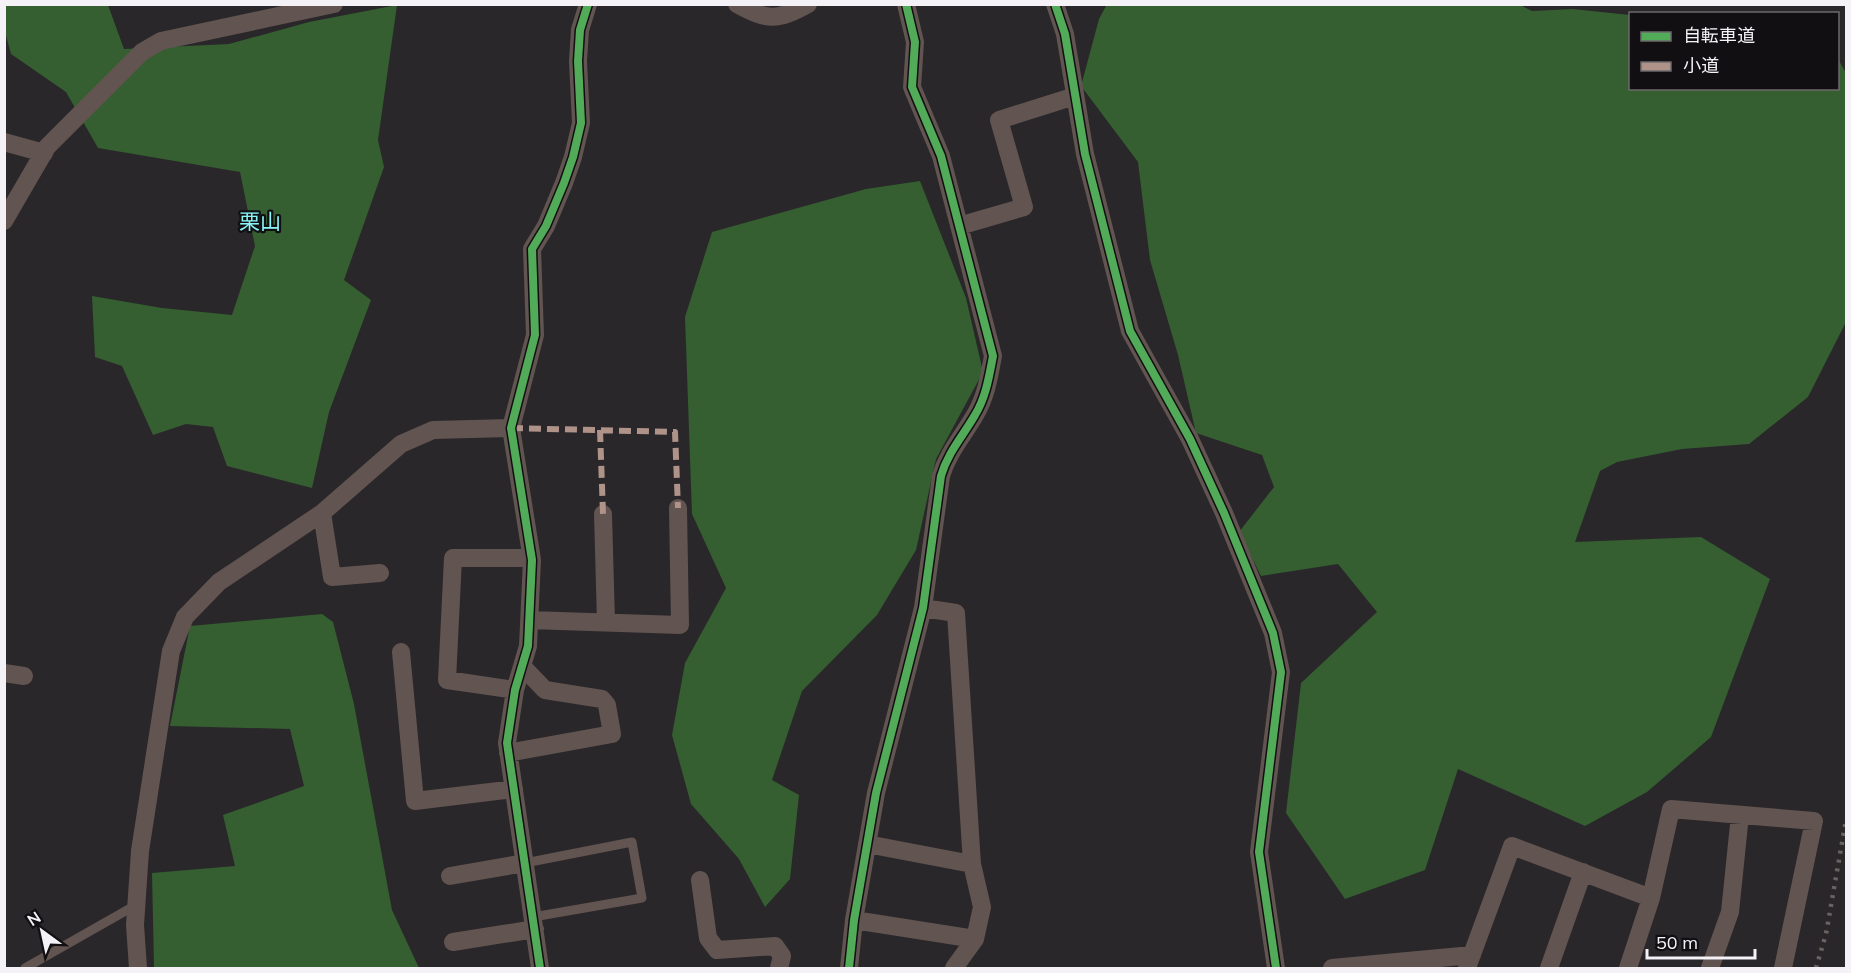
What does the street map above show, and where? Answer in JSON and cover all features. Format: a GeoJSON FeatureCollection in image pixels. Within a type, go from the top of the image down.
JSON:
{"type":"FeatureCollection","features":[{"type":"Feature","properties":{"kind":"street"},"geometry":{"type":"LineString","coordinates":[[4,221],[44,153],[142,52],[161,41],[334,4]]}},
{"type":"Feature","properties":{"kind":"street"},"geometry":{"type":"LineString","coordinates":[[540,969],[507,742],[515,690],[528,646],[531,558],[511,428],[535,335],[532,249],[564,183],[581,123],[578,51],[580,30],[588,4]]}},
{"type":"Feature","properties":{"kind":"street"},"geometry":{"type":"LineString","coordinates":[[737,4],[759,16],[774,19],[808,4]]}},
{"type":"Feature","properties":{"kind":"street"},"geometry":{"type":"LineString","coordinates":[[849,969],[854,920],[876,794],[923,608],[941,476],[946,458],[976,414],[983,398],[993,356],[941,156],[912,87],[915,42],[906,4]]}},
{"type":"Feature","properties":{"kind":"street"},"geometry":{"type":"LineString","coordinates":[[1055,4],[1065,34],[1085,154],[1130,331],[1190,439],[1224,513],[1273,633],[1281,672],[1259,852],[1276,969]]}},
{"type":"Feature","properties":{"kind":"street"},"geometry":{"type":"LineString","coordinates":[[960,226],[1024,207],[999,120],[1076,96]]}},
{"type":"Feature","properties":{"kind":"street"},"geometry":{"type":"LineString","coordinates":[[4,142],[44,153]]}},
{"type":"Feature","properties":{"kind":"street"},"geometry":{"type":"LineString","coordinates":[[138,969],[136,905],[140,851],[171,651],[180,627],[203,595],[322,513],[401,444],[434,430],[511,428]]}},
{"type":"Feature","properties":{"kind":"street"},"geometry":{"type":"LineString","coordinates":[[530,620],[680,625],[678,508]]}},
{"type":"Feature","properties":{"kind":"street"},"geometry":{"type":"LineString","coordinates":[[322,513],[332,578],[380,573]]}},
{"type":"Feature","properties":{"kind":"street"},"geometry":{"type":"LineString","coordinates":[[603,514],[606,622]]}},
{"type":"Feature","properties":{"kind":"street"},"geometry":{"type":"LineString","coordinates":[[515,690],[447,680],[453,558],[531,558]]}},
{"type":"Feature","properties":{"kind":"street"},"geometry":{"type":"LineString","coordinates":[[923,608],[956,612],[972,864],[982,907],[975,939],[954,969]]}},
{"type":"Feature","properties":{"kind":"street"},"geometry":{"type":"LineString","coordinates":[[401,652],[415,801],[514,789]]}},
{"type":"Feature","properties":{"kind":"street"},"geometry":{"type":"LineString","coordinates":[[508,753],[612,734],[607,705],[602,699],[545,690],[522,666]]}},
{"type":"Feature","properties":{"kind":"street"},"geometry":{"type":"LineString","coordinates":[[4,673],[24,676]]}},
{"type":"Feature","properties":{"kind":"street"},"geometry":{"type":"LineString","coordinates":[[1628,969],[1651,898],[1671,809],[1814,821],[1783,969]]}},
{"type":"Feature","properties":{"kind":"street"},"geometry":{"type":"LineString","coordinates":[[1710,969],[1730,912],[1740,815]]}},
{"type":"Feature","properties":{"kind":"street"},"geometry":{"type":"LineString","coordinates":[[867,844],[972,864]]}},
{"type":"Feature","properties":{"kind":"street"},"geometry":{"type":"LineString","coordinates":[[1332,969],[1470,962],[1512,846],[1651,898]]}},
{"type":"Feature","properties":{"kind":"street"},"geometry":{"type":"LineString","coordinates":[[450,876],[525,863]]}},
{"type":"Feature","properties":{"kind":"street"},"geometry":{"type":"LineString","coordinates":[[1549,969],[1583,872]]}},
{"type":"Feature","properties":{"kind":"street"},"geometry":{"type":"LineString","coordinates":[[700,880],[708,938],[717,950],[775,946],[782,957],[779,969]]}},
{"type":"Feature","properties":{"kind":"street"},"geometry":{"type":"LineString","coordinates":[[854,920],[975,939]]}},
{"type":"Feature","properties":{"kind":"street"},"geometry":{"type":"LineString","coordinates":[[453,942],[534,923]]}},
{"type":"Feature","properties":{"kind":"lane"},"geometry":{"type":"LineString","coordinates":[[525,863],[632,842],[642,898],[534,923]]}},
{"type":"Feature","properties":{"kind":"lane"},"geometry":{"type":"LineString","coordinates":[[25,969],[136,905]]}},
{"type":"Feature","properties":{"kind":"green space"},"geometry":{"type":"Polygon","coordinates":[[[1107,4],[1518,4],[1532,11],[1573,9],[1629,15],[1629,90],[1839,90],[1839,61],[1846,73],[1846,322],[1808,397],[1749,444],[1682,449],[1617,462],[1600,471],[1575,542],[1701,537],[1770,579],[1711,737],[1647,792],[1585,826],[1458,769],[1425,870],[1345,899],[1286,813],[1301,683],[1377,612],[1338,564],[1261,576],[1239,532],[1274,487],[1262,455],[1196,433],[1178,355],[1150,260],[1138,162],[1081,86],[1099,19],[1107,4]]]}},
{"type":"Feature","properties":{"kind":"green space"},"geometry":{"type":"Polygon","coordinates":[[[4,5],[108,5],[124,49],[229,44],[309,22],[397,5],[378,140],[384,167],[344,280],[371,300],[329,412],[312,488],[227,466],[213,427],[186,424],[153,435],[122,366],[95,357],[92,296],[162,308],[232,315],[255,246],[240,172],[98,148],[66,92],[11,54],[5,32],[4,5]]]}},
{"type":"Feature","properties":{"kind":"green space"},"geometry":{"type":"Polygon","coordinates":[[[920,181],[966,298],[983,372],[936,459],[916,550],[877,615],[802,691],[772,780],[799,795],[790,879],[765,907],[739,859],[691,804],[672,735],[685,663],[726,588],[692,514],[685,317],[712,232],[866,189],[920,181]]]}},
{"type":"Feature","properties":{"kind":"green space"},"geometry":{"type":"Polygon","coordinates":[[[322,614],[333,622],[354,704],[392,910],[419,968],[154,968],[152,873],[235,866],[223,815],[304,786],[290,729],[170,726],[190,626],[322,614]]]}},
{"type":"Feature","properties":{"kind":"railway"},"geometry":{"type":"LineString","coordinates":[[1816,968],[1826,934],[1846,820]]}},
{"type":"Feature","properties":{"kind":"marked path"},"geometry":{"type":"LineString","coordinates":[[511,428],[675,432],[678,508]]}},
{"type":"Feature","properties":{"kind":"marked path"},"geometry":{"type":"LineString","coordinates":[[600,430],[603,514]]}},
{"type":"Feature","properties":{"kind":"cycle path"},"geometry":{"type":"LineString","coordinates":[[540,968],[507,743],[515,690],[528,646],[532,560],[511,428],[535,335],[532,249],[546,226],[564,183],[581,123],[578,61],[580,30],[588,4]]}},
{"type":"Feature","properties":{"kind":"cycle path"},"geometry":{"type":"LineString","coordinates":[[849,968],[854,920],[876,793],[923,608],[941,476],[952,452],[982,401],[993,356],[941,156],[912,87],[915,42],[906,4]]}},
{"type":"Feature","properties":{"kind":"cycle path"},"geometry":{"type":"LineString","coordinates":[[1055,4],[1065,34],[1085,154],[1130,331],[1190,439],[1224,513],[1273,633],[1281,672],[1259,852],[1276,968]]}},
{"type":"Feature","properties":{"kind":"district","name":"栗山"},"geometry":{"type":"Point","coordinates":[260,222]}}]}
